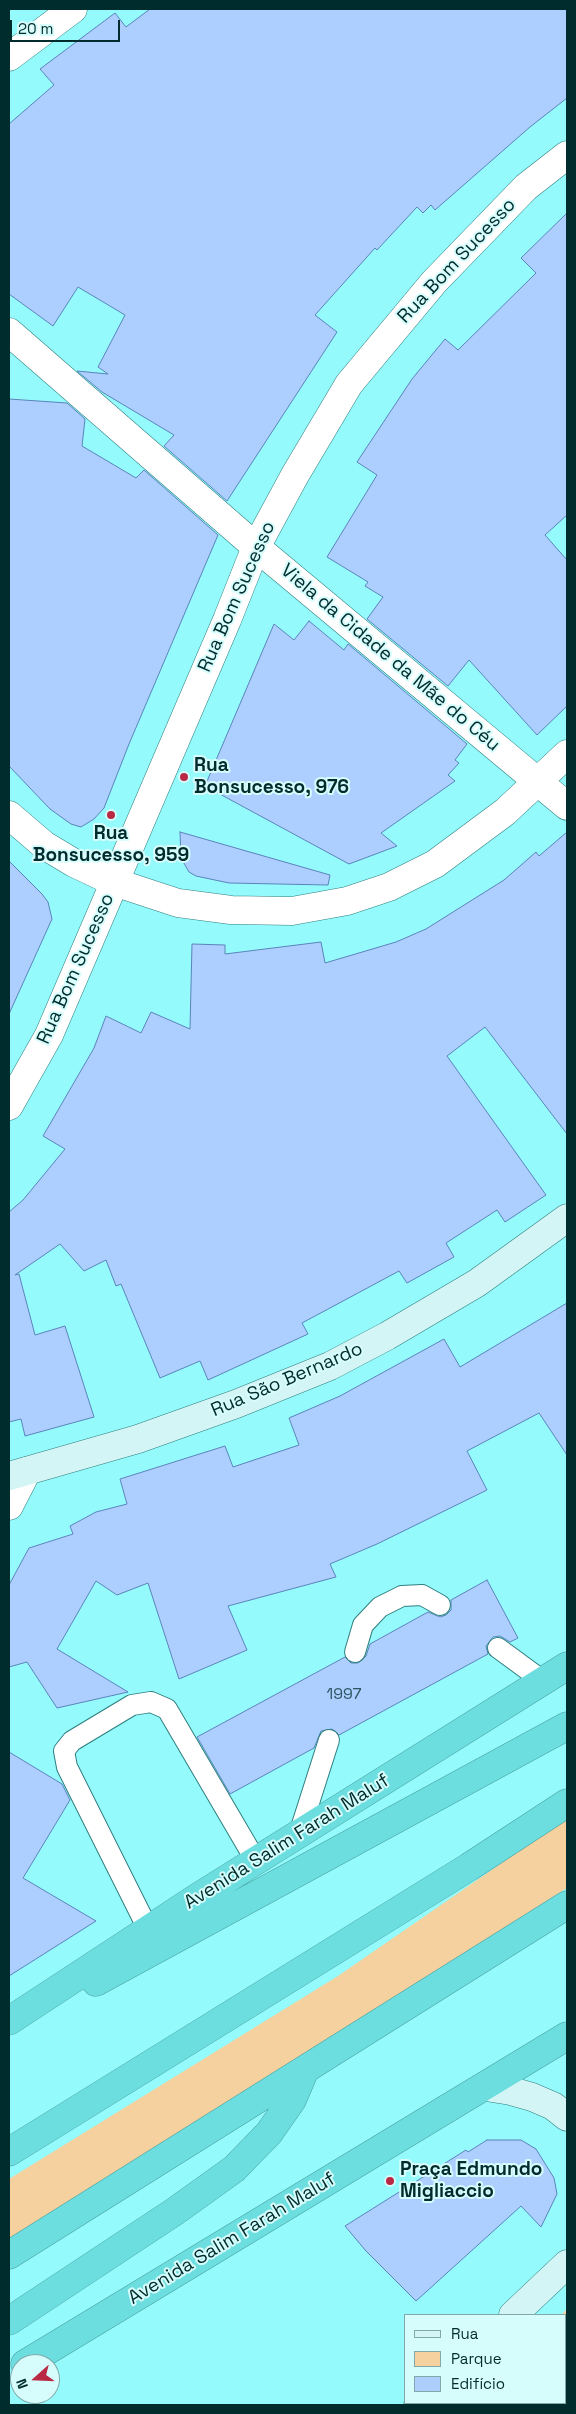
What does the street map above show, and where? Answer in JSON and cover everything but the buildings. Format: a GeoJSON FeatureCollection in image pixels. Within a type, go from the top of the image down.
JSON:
{"type":"FeatureCollection","features":[{"type":"Feature","properties":{"kind":"highway","name":"Avenida Salim Farah Maluf"},"geometry":{"type":"LineString","coordinates":[[9,2021],[148,1929],[567,1666]]}},
{"type":"Feature","properties":{"kind":"highway"},"geometry":{"type":"LineString","coordinates":[[9,2029],[567,1726]]}},
{"type":"Feature","properties":{"kind":"highway"},"geometry":{"type":"LineString","coordinates":[[9,2152],[460,1873],[567,1803]]}},
{"type":"Feature","properties":{"kind":"highway"},"geometry":{"type":"LineString","coordinates":[[9,2255],[304,2072],[567,1905]]}},
{"type":"Feature","properties":{"kind":"highway","name":"Avenida Salim Farah Maluf"},"geometry":{"type":"LineString","coordinates":[[42,2354],[486,2087],[567,2036]]}},
{"type":"Feature","properties":{"kind":"highway"},"geometry":{"type":"LineString","coordinates":[[9,2321],[174,2212],[234,2169],[269,2133],[292,2100],[304,2072]]}},
{"type":"Feature","properties":{"kind":"street"},"geometry":{"type":"LineString","coordinates":[[9,57],[73,9]]}},
{"type":"Feature","properties":{"kind":"street","name":"Rua Bom Sucesso"},"geometry":{"type":"LineString","coordinates":[[9,1106],[49,1035],[227,620],[256,547],[295,475],[349,384],[434,282],[526,188],[567,155]]}},
{"type":"Feature","properties":{"kind":"street","name":"Viela da Cidade da Mãe do Céu"},"geometry":{"type":"LineString","coordinates":[[9,332],[256,547],[567,806]]}},
{"type":"Feature","properties":{"kind":"street"},"geometry":{"type":"LineString","coordinates":[[9,815],[44,845],[114,882],[178,902],[232,910],[292,911],[347,901],[389,887],[435,864],[506,812],[567,754]]}},
{"type":"Feature","properties":{"kind":"street","name":"Rua São Bernardo"},"geometry":{"type":"LineString","coordinates":[[18,1474],[138,1439],[330,1366],[387,1336],[477,1282],[567,1218]]}},
{"type":"Feature","properties":{"kind":"street"},"geometry":{"type":"LineString","coordinates":[[9,1506],[18,1474]]}},
{"type":"Feature","properties":{"kind":"street"},"geometry":{"type":"LineString","coordinates":[[486,2087],[512,2090],[563,2110]]}},
{"type":"Feature","properties":{"kind":"street"},"geometry":{"type":"LineString","coordinates":[[514,2314],[567,2264]]}},
{"type":"Feature","properties":{"kind":"lane"},"geometry":{"type":"LineString","coordinates":[[354,1652],[363,1625],[380,1607],[402,1596],[422,1595],[440,1605]]}},
{"type":"Feature","properties":{"kind":"lane"},"geometry":{"type":"LineString","coordinates":[[498,1648],[543,1681]]}},
{"type":"Feature","properties":{"kind":"lane"},"geometry":{"type":"LineString","coordinates":[[148,1929],[66,1767],[64,1751],[72,1741],[132,1705],[151,1702],[167,1709],[256,1861]]}},
{"type":"Feature","properties":{"kind":"lane"},"geometry":{"type":"LineString","coordinates":[[299,1834],[329,1740]]}},
{"type":"Feature","properties":{"kind":"green space"},"geometry":{"type":"Polygon","coordinates":[[[567,1818],[567,1888],[259,2085],[9,2239],[9,2179],[338,1976],[567,1818]]]}},
{"type":"Feature","properties":{"kind":"green space"},"geometry":{"type":"Polygon","coordinates":[[[567,2309],[567,2405],[464,2405],[566,2404],[566,2314],[562,2314],[567,2309]]]}},
{"type":"Feature","properties":{"kind":"place","name":"Rua Bonsucesso, 976"},"geometry":{"type":"Point","coordinates":[184,777]}},
{"type":"Feature","properties":{"kind":"place","name":"Rua Bonsucesso, 959"},"geometry":{"type":"Point","coordinates":[111,815]}},
{"type":"Feature","properties":{"kind":"place","name":"Praça Edmundo Migliaccio"},"geometry":{"type":"Point","coordinates":[390,2181]}}]}
